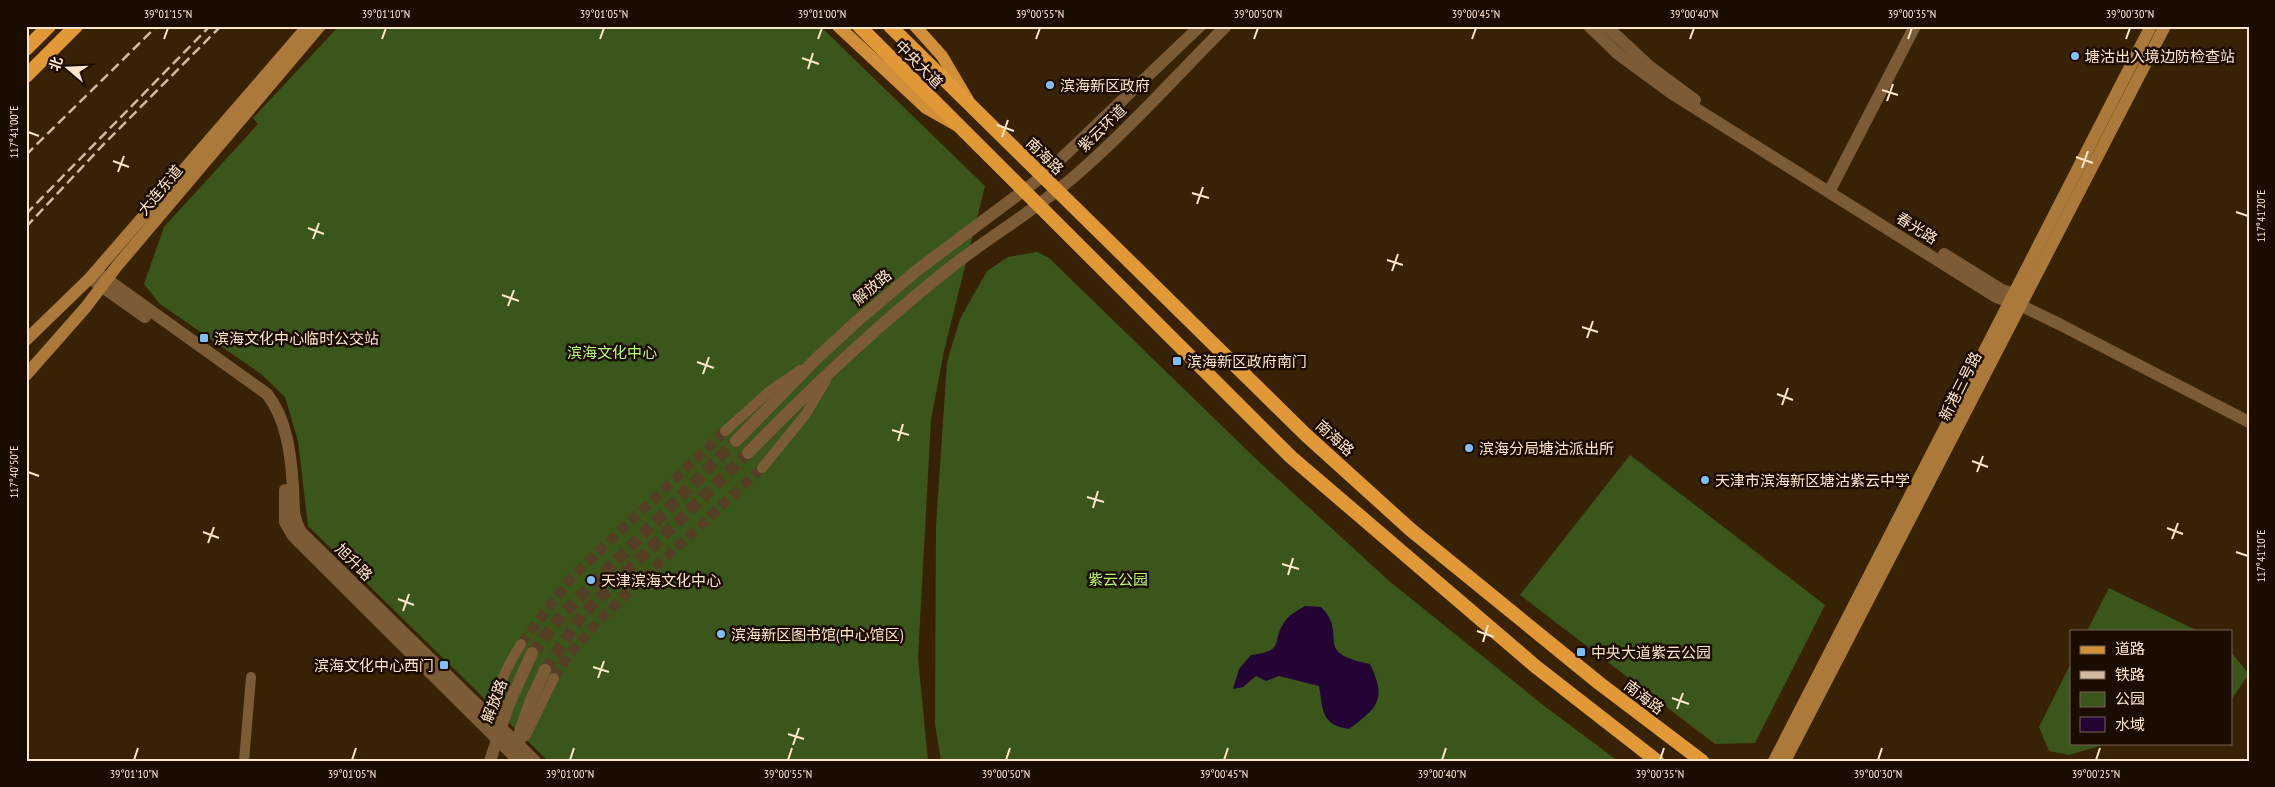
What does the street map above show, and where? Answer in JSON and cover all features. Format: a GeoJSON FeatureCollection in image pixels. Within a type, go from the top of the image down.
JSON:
{"type":"FeatureCollection","features":[{"type":"Feature","properties":{"kind":"highway"},"geometry":{"type":"LineString","coordinates":[[26,49],[49,26]]}},
{"type":"Feature","properties":{"kind":"highway"},"geometry":{"type":"LineString","coordinates":[[26,76],[76,26]]}},
{"type":"Feature","properties":{"kind":"highway","name":"中央大道"},"geometry":{"type":"LineString","coordinates":[[859,26],[957,125]]}},
{"type":"Feature","properties":{"kind":"highway","name":"中央大道"},"geometry":{"type":"LineString","coordinates":[[890,26],[973,108]]}},
{"type":"Feature","properties":{"kind":"highway","name":"南海路"},"geometry":{"type":"LineString","coordinates":[[973,108],[1306,435],[1411,530],[1539,635],[1702,761]]}},
{"type":"Feature","properties":{"kind":"highway"},"geometry":{"type":"LineString","coordinates":[[957,125],[1291,457],[1535,666],[1657,761]]}},
{"type":"Feature","properties":{"kind":"main road","name":"大连东道"},"geometry":{"type":"LineString","coordinates":[[26,340],[93,275],[308,26]]}},
{"type":"Feature","properties":{"kind":"main road","name":"大连东道"},"geometry":{"type":"LineString","coordinates":[[26,375],[320,26]]}},
{"type":"Feature","properties":{"kind":"main road"},"geometry":{"type":"LineString","coordinates":[[838,26],[926,108],[957,125]]}},
{"type":"Feature","properties":{"kind":"main road"},"geometry":{"type":"LineString","coordinates":[[915,26],[950,68],[973,108]]}},
{"type":"Feature","properties":{"kind":"main road","name":"新港三号路"},"geometry":{"type":"LineString","coordinates":[[1785,761],[2017,300],[2151,26]]}},
{"type":"Feature","properties":{"kind":"main road","name":"新港三号路"},"geometry":{"type":"LineString","coordinates":[[1774,761],[2164,26]]}},
{"type":"Feature","properties":{"kind":"street","name":"紫云环道"},"geometry":{"type":"LineString","coordinates":[[1044,176],[1200,26]]}},
{"type":"Feature","properties":{"kind":"street","name":"紫云环道"},"geometry":{"type":"LineString","coordinates":[[1038,206],[1109,145],[1226,26]]}},
{"type":"Feature","properties":{"kind":"street"},"geometry":{"type":"LineString","coordinates":[[1831,188],[1915,26]]}},
{"type":"Feature","properties":{"kind":"street","name":"春光路"},"geometry":{"type":"LineString","coordinates":[[1597,28],[1618,54],[1671,93],[2017,300],[2249,422]]}},
{"type":"Feature","properties":{"kind":"street","name":"解放路"},"geometry":{"type":"LineString","coordinates":[[736,441],[817,358],[916,271],[1044,176]]}},
{"type":"Feature","properties":{"kind":"street"},"geometry":{"type":"LineString","coordinates":[[748,453],[798,401],[951,267],[996,233],[1038,206]]}},
{"type":"Feature","properties":{"kind":"street","name":"旭升路"},"geometry":{"type":"LineString","coordinates":[[93,275],[210,357],[256,384],[267,394],[277,409],[290,456],[295,520],[301,532],[498,734],[514,754],[535,761]]}},
{"type":"Feature","properties":{"kind":"street","name":"春光路"},"geometry":{"type":"LineString","coordinates":[[2017,300],[2249,414]]}},
{"type":"Feature","properties":{"kind":"street"},"geometry":{"type":"LineString","coordinates":[[725,431],[771,390],[817,358]]}},
{"type":"Feature","properties":{"kind":"street"},"geometry":{"type":"LineString","coordinates":[[762,468],[806,414],[832,370]]}},
{"type":"Feature","properties":{"kind":"street"},"geometry":{"type":"LineString","coordinates":[[498,734],[496,706],[498,694],[504,675],[521,644]]}},
{"type":"Feature","properties":{"kind":"street","name":"解放路"},"geometry":{"type":"LineString","coordinates":[[490,761],[516,686],[532,653]]}},
{"type":"Feature","properties":{"kind":"street"},"geometry":{"type":"LineString","coordinates":[[514,754],[531,700],[549,674]]}},
{"type":"Feature","properties":{"kind":"street"},"geometry":{"type":"LineString","coordinates":[[244,761],[251,677]]}},
{"type":"Feature","properties":{"kind":"green space","name":"滨海文化中心"},"geometry":{"type":"Polygon","coordinates":[[[339,26],[820,26],[985,186],[944,351],[931,420],[918,658],[928,761],[548,761],[308,526],[298,441],[285,397],[261,374],[160,304],[144,284],[164,227],[258,124],[253,118],[339,26]]]}},
{"type":"Feature","properties":{"kind":"green space","name":"紫云公园"},"geometry":{"type":"Polygon","coordinates":[[[1037,252],[1049,258],[1256,459],[1388,580],[1543,705],[1618,761],[941,761],[935,724],[936,526],[947,362],[960,319],[987,271],[1008,257],[1037,252]]]}},
{"type":"Feature","properties":{"kind":"green space"},"geometry":{"type":"Polygon","coordinates":[[[1630,455],[1825,605],[1755,743],[1715,744],[1520,595],[1630,455]]]}},
{"type":"Feature","properties":{"kind":"green space"},"geometry":{"type":"Polygon","coordinates":[[[2109,588],[2196,630],[2088,630],[2109,588]]]}},
{"type":"Feature","properties":{"kind":"green space"},"geometry":{"type":"Polygon","coordinates":[[[2232,653],[2249,674],[2232,699],[2232,653]]]}},
{"type":"Feature","properties":{"kind":"green space"},"geometry":{"type":"Polygon","coordinates":[[[2070,665],[2070,744],[2107,744],[2069,755],[2049,751],[2039,727],[2070,665]]]}},
{"type":"Feature","properties":{"kind":"water"},"geometry":{"type":"Polygon","coordinates":[[[1305,606],[1321,607],[1329,617],[1336,648],[1341,654],[1370,664],[1375,676],[1378,686],[1377,702],[1367,715],[1349,729],[1333,724],[1328,720],[1323,709],[1319,686],[1279,676],[1266,681],[1256,676],[1243,687],[1233,689],[1239,669],[1251,655],[1270,651],[1274,648],[1286,620],[1305,606]]]}},
{"type":"Feature","properties":{"kind":"tunnel"},"geometry":{"type":"LineString","coordinates":[[521,644],[572,577],[725,431]]}},
{"type":"Feature","properties":{"kind":"tunnel"},"geometry":{"type":"LineString","coordinates":[[532,653],[562,615],[736,441]]}},
{"type":"Feature","properties":{"kind":"tunnel"},"geometry":{"type":"LineString","coordinates":[[545,670],[582,615],[748,453]]}},
{"type":"Feature","properties":{"kind":"tunnel"},"geometry":{"type":"LineString","coordinates":[[554,678],[568,656],[605,614],[762,468]]}},
{"type":"Feature","properties":{"kind":"railway"},"geometry":{"type":"LineString","coordinates":[[26,155],[157,26]]}},
{"type":"Feature","properties":{"kind":"railway"},"geometry":{"type":"LineString","coordinates":[[26,214],[210,26]]}},
{"type":"Feature","properties":{"kind":"railway"},"geometry":{"type":"LineString","coordinates":[[26,227],[102,146],[221,26]]}},
{"type":"Feature","properties":{"kind":"place","name":"塘沽出入境边防检查站"},"geometry":{"type":"Point","coordinates":[2075,56]}},
{"type":"Feature","properties":{"kind":"place","name":"滨海新区政府"},"geometry":{"type":"Point","coordinates":[1050,85]}},
{"type":"Feature","properties":{"kind":"place","name":"滨海文化中心临时公交站"},"geometry":{"type":"Point","coordinates":[204,338]}},
{"type":"Feature","properties":{"kind":"place","name":"滨海新区政府南门"},"geometry":{"type":"Point","coordinates":[1177,361]}},
{"type":"Feature","properties":{"kind":"place","name":"滨海分局塘沽派出所"},"geometry":{"type":"Point","coordinates":[1469,448]}},
{"type":"Feature","properties":{"kind":"place","name":"天津市滨海新区塘沽紫云中学"},"geometry":{"type":"Point","coordinates":[1705,480]}},
{"type":"Feature","properties":{"kind":"place","name":"天津滨海文化中心"},"geometry":{"type":"Point","coordinates":[591,580]}},
{"type":"Feature","properties":{"kind":"place","name":"滨海新区图书馆(中心馆区)"},"geometry":{"type":"Point","coordinates":[721,634]}},
{"type":"Feature","properties":{"kind":"place","name":"中央大道紫云公园"},"geometry":{"type":"Point","coordinates":[1581,652]}},
{"type":"Feature","properties":{"kind":"place","name":"滨海文化中心西门"},"geometry":{"type":"Point","coordinates":[444,665]}}]}
